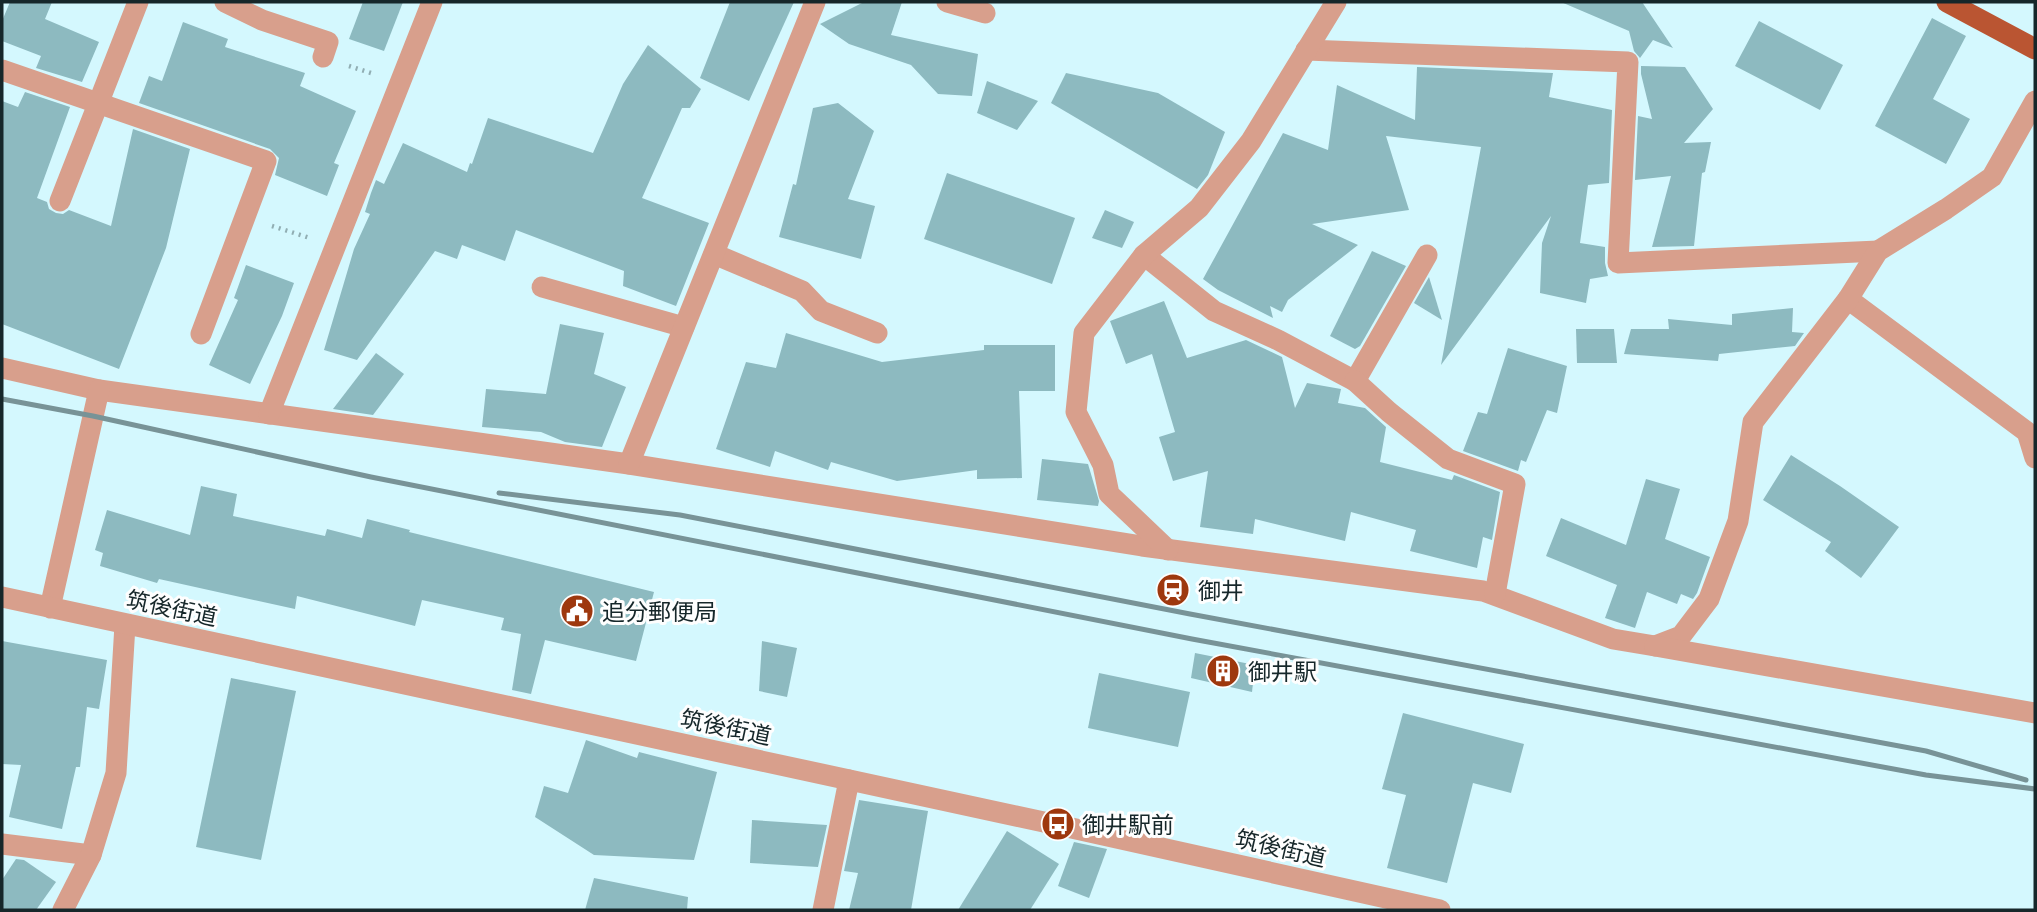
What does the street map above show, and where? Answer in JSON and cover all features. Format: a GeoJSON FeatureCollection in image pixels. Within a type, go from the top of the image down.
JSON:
{"type":"FeatureCollection","features":[{"type":"Feature","properties":{"kind":"main road"},"geometry":{"type":"LineString","coordinates":[[1947,2],[2035,49]]}},
{"type":"Feature","properties":{"kind":"street"},"geometry":{"type":"LineString","coordinates":[[60,201],[138,2]]}},
{"type":"Feature","properties":{"kind":"street"},"geometry":{"type":"LineString","coordinates":[[225,2],[262,20],[328,42],[323,57]]}},
{"type":"Feature","properties":{"kind":"street"},"geometry":{"type":"LineString","coordinates":[[269,414],[432,2]]}},
{"type":"Feature","properties":{"kind":"street"},"geometry":{"type":"LineString","coordinates":[[629,464],[815,2]]}},
{"type":"Feature","properties":{"kind":"street"},"geometry":{"type":"LineString","coordinates":[[947,2],[985,13]]}},
{"type":"Feature","properties":{"kind":"street"},"geometry":{"type":"LineString","coordinates":[[1168,550],[1108,494],[1103,465],[1076,412],[1084,333],[1144,255],[1199,208],[1251,141],[1336,2]]}},
{"type":"Feature","properties":{"kind":"street"},"geometry":{"type":"LineString","coordinates":[[1306,50],[1628,62],[1618,263],[1878,251]]}},
{"type":"Feature","properties":{"kind":"street"},"geometry":{"type":"LineString","coordinates":[[2,70],[266,161],[201,334]]}},
{"type":"Feature","properties":{"kind":"street"},"geometry":{"type":"LineString","coordinates":[[1655,646],[1681,636],[1709,599],[1738,521],[1753,422],[1847,299],[1878,251],[1992,177],[2035,102]]}},
{"type":"Feature","properties":{"kind":"street"},"geometry":{"type":"LineString","coordinates":[[714,254],[802,291],[821,311],[877,333]]}},
{"type":"Feature","properties":{"kind":"street"},"geometry":{"type":"LineString","coordinates":[[1144,255],[1214,311],[1278,340],[1356,382],[1448,459],[1516,484],[1495,594]]}},
{"type":"Feature","properties":{"kind":"street"},"geometry":{"type":"LineString","coordinates":[[1356,382],[1427,255]]}},
{"type":"Feature","properties":{"kind":"street"},"geometry":{"type":"LineString","coordinates":[[542,287],[684,327]]}},
{"type":"Feature","properties":{"kind":"street"},"geometry":{"type":"LineString","coordinates":[[1847,299],[2031,431],[2035,458]]}},
{"type":"Feature","properties":{"kind":"street"},"geometry":{"type":"LineString","coordinates":[[2,368],[99,390],[629,464],[1168,550],[1495,594],[1613,639],[2035,713]]}},
{"type":"Feature","properties":{"kind":"street"},"geometry":{"type":"LineString","coordinates":[[50,608],[99,390]]}},
{"type":"Feature","properties":{"kind":"street","name":"筑後街道"},"geometry":{"type":"LineString","coordinates":[[2,597],[1440,910]]}},
{"type":"Feature","properties":{"kind":"street"},"geometry":{"type":"LineString","coordinates":[[64,910],[91,855],[116,772],[125,625]]}},
{"type":"Feature","properties":{"kind":"street"},"geometry":{"type":"LineString","coordinates":[[823,910],[849,780]]}},
{"type":"Feature","properties":{"kind":"street"},"geometry":{"type":"LineString","coordinates":[[2,844],[91,855]]}},
{"type":"Feature","properties":{"kind":"path"},"geometry":{"type":"LineString","coordinates":[[323,57],[385,77]]}},
{"type":"Feature","properties":{"kind":"path"},"geometry":{"type":"LineString","coordinates":[[244,217],[335,246]]}},
{"type":"Feature","properties":{"kind":"building"},"geometry":{"type":"Polygon","coordinates":[[[10,2],[52,2],[45,19],[99,42],[82,82],[36,68],[41,56],[2,41],[2,21],[10,2]]]}},
{"type":"Feature","properties":{"kind":"building"},"geometry":{"type":"Polygon","coordinates":[[[363,2],[403,2],[384,51],[349,39],[363,2]]]}},
{"type":"Feature","properties":{"kind":"building"},"geometry":{"type":"Polygon","coordinates":[[[730,2],[794,2],[749,101],[700,78],[730,2]]]}},
{"type":"Feature","properties":{"kind":"building"},"geometry":{"type":"Polygon","coordinates":[[[864,2],[902,2],[891,35],[978,54],[972,96],[938,94],[911,65],[849,44],[820,24],[864,2]]]}},
{"type":"Feature","properties":{"kind":"building"},"geometry":{"type":"Polygon","coordinates":[[[1561,2],[1642,2],[1673,48],[1653,40],[1640,58],[1634,51],[1629,31],[1561,2]]]}},
{"type":"Feature","properties":{"kind":"building"},"geometry":{"type":"Polygon","coordinates":[[[1932,18],[1966,36],[1933,99],[1970,119],[1946,164],[1875,126],[1932,18]]]}},
{"type":"Feature","properties":{"kind":"building"},"geometry":{"type":"Polygon","coordinates":[[[1759,21],[1843,65],[1820,110],[1735,66],[1759,21]]]}},
{"type":"Feature","properties":{"kind":"building"},"geometry":{"type":"Polygon","coordinates":[[[183,22],[228,39],[225,47],[305,73],[300,86],[356,111],[334,163],[339,165],[327,196],[275,175],[279,158],[270,149],[139,103],[149,76],[162,81],[183,22]]]}},
{"type":"Feature","properties":{"kind":"building"},"geometry":{"type":"Polygon","coordinates":[[[648,45],[701,89],[690,108],[682,108],[642,198],[709,223],[676,306],[623,286],[624,271],[516,230],[505,261],[462,245],[457,259],[435,251],[357,360],[324,350],[354,249],[370,214],[365,212],[371,193],[376,180],[384,184],[403,143],[467,172],[488,118],[593,153],[623,84],[648,45]]]}},
{"type":"Feature","properties":{"kind":"building"},"geometry":{"type":"Polygon","coordinates":[[[1641,66],[1685,67],[1713,109],[1684,143],[1711,142],[1705,172],[1702,173],[1694,246],[1652,247],[1671,176],[1635,180],[1638,116],[1652,119],[1641,66]]]}},
{"type":"Feature","properties":{"kind":"building"},"geometry":{"type":"Polygon","coordinates":[[[1417,67],[1553,73],[1549,97],[1612,110],[1609,183],[1588,185],[1580,243],[1605,247],[1608,276],[1590,279],[1586,303],[1540,293],[1542,243],[1551,216],[1441,365],[1481,147],[1386,136],[1409,210],[1312,224],[1358,245],[1288,300],[1282,312],[1270,306],[1273,318],[1218,290],[1203,279],[1283,133],[1328,150],[1337,85],[1415,120],[1417,67]]]}},
{"type":"Feature","properties":{"kind":"building"},"geometry":{"type":"Polygon","coordinates":[[[1066,73],[1158,93],[1225,132],[1208,175],[1197,189],[1051,103],[1066,73]]]}},
{"type":"Feature","properties":{"kind":"building"},"geometry":{"type":"Polygon","coordinates":[[[987,81],[1038,101],[1017,130],[977,113],[987,81]]]}},
{"type":"Feature","properties":{"kind":"building"},"geometry":{"type":"Polygon","coordinates":[[[25,92],[70,107],[37,198],[47,202],[49,209],[56,213],[63,214],[69,210],[111,226],[133,129],[190,149],[166,248],[119,369],[2,324],[2,101],[18,107],[25,92]]]}},
{"type":"Feature","properties":{"kind":"building"},"geometry":{"type":"Polygon","coordinates":[[[838,103],[874,131],[848,199],[875,206],[861,259],[779,237],[793,184],[796,185],[813,108],[838,103]]]}},
{"type":"Feature","properties":{"kind":"building"},"geometry":{"type":"Polygon","coordinates":[[[947,173],[1075,218],[1052,284],[924,239],[947,173]]]}},
{"type":"Feature","properties":{"kind":"building"},"geometry":{"type":"Polygon","coordinates":[[[1105,210],[1134,222],[1122,248],[1092,238],[1105,210]]]}},
{"type":"Feature","properties":{"kind":"building"},"geometry":{"type":"Polygon","coordinates":[[[1372,251],[1406,266],[1360,346],[1355,349],[1330,336],[1372,251]]]}},
{"type":"Feature","properties":{"kind":"building"},"geometry":{"type":"Polygon","coordinates":[[[246,265],[294,283],[282,316],[250,384],[209,365],[238,300],[234,298],[246,265]]]}},
{"type":"Feature","properties":{"kind":"building"},"geometry":{"type":"Polygon","coordinates":[[[1429,277],[1442,320],[1414,303],[1429,277]]]}},
{"type":"Feature","properties":{"kind":"building"},"geometry":{"type":"Polygon","coordinates":[[[1164,301],[1187,358],[1246,340],[1282,357],[1295,408],[1307,383],[1341,389],[1338,403],[1365,408],[1386,427],[1380,462],[1452,480],[1454,475],[1500,492],[1492,540],[1483,537],[1477,568],[1410,551],[1416,530],[1351,512],[1345,541],[1255,519],[1253,534],[1200,527],[1208,471],[1173,481],[1159,437],[1175,432],[1152,354],[1126,364],[1110,321],[1164,301]]]}},
{"type":"Feature","properties":{"kind":"building"},"geometry":{"type":"Polygon","coordinates":[[[1793,308],[1792,332],[1804,333],[1795,346],[1719,354],[1718,361],[1624,354],[1631,329],[1669,329],[1668,319],[1732,325],[1732,314],[1793,308]]]}},
{"type":"Feature","properties":{"kind":"building"},"geometry":{"type":"Polygon","coordinates":[[[560,324],[604,333],[594,374],[626,387],[602,447],[565,442],[541,432],[482,427],[486,389],[546,394],[560,324]]]}},
{"type":"Feature","properties":{"kind":"building"},"geometry":{"type":"Polygon","coordinates":[[[1576,329],[1614,329],[1617,363],[1577,363],[1576,329]]]}},
{"type":"Feature","properties":{"kind":"building"},"geometry":{"type":"Polygon","coordinates":[[[786,333],[882,362],[984,350],[984,345],[1055,345],[1055,391],[1019,391],[1022,478],[977,479],[977,470],[897,481],[831,462],[828,470],[775,451],[770,467],[716,449],[746,362],[776,368],[786,333]]]}},
{"type":"Feature","properties":{"kind":"building"},"geometry":{"type":"Polygon","coordinates":[[[1508,348],[1567,366],[1557,413],[1547,410],[1526,462],[1521,460],[1518,471],[1463,451],[1478,412],[1487,414],[1508,348]]]}},
{"type":"Feature","properties":{"kind":"building"},"geometry":{"type":"Polygon","coordinates":[[[376,353],[404,374],[373,415],[333,409],[376,353]]]}},
{"type":"Feature","properties":{"kind":"building"},"geometry":{"type":"Polygon","coordinates":[[[1791,455],[1899,527],[1861,578],[1825,551],[1831,542],[1763,500],[1791,455]]]}},
{"type":"Feature","properties":{"kind":"building"},"geometry":{"type":"Polygon","coordinates":[[[1042,459],[1088,464],[1099,501],[1098,506],[1037,500],[1042,459]]]}},
{"type":"Feature","properties":{"kind":"building"},"geometry":{"type":"Polygon","coordinates":[[[1646,479],[1680,489],[1665,539],[1710,557],[1693,599],[1681,594],[1677,604],[1647,592],[1635,628],[1605,618],[1617,585],[1546,556],[1561,518],[1626,545],[1646,479]]]}},
{"type":"Feature","properties":{"kind":"building"},"geometry":{"type":"Polygon","coordinates":[[[201,486],[237,494],[233,516],[325,536],[327,529],[362,538],[367,519],[410,530],[409,532],[654,592],[636,661],[545,640],[531,694],[512,690],[521,634],[501,630],[504,618],[422,600],[415,626],[297,596],[295,609],[159,579],[157,583],[100,566],[103,553],[95,550],[107,510],[190,535],[201,486]]]}},
{"type":"Feature","properties":{"kind":"building"},"geometry":{"type":"Polygon","coordinates":[[[2,641],[107,660],[99,709],[87,707],[80,767],[76,767],[62,829],[9,817],[21,765],[2,764],[2,641]]]}},
{"type":"Feature","properties":{"kind":"building"},"geometry":{"type":"Polygon","coordinates":[[[762,641],[797,648],[787,697],[759,691],[762,641]]]}},
{"type":"Feature","properties":{"kind":"building","name":"御井駅"},"geometry":{"type":"Polygon","coordinates":[[[1195,653],[1255,665],[1252,692],[1191,678],[1195,653]]]}},
{"type":"Feature","properties":{"kind":"building"},"geometry":{"type":"Polygon","coordinates":[[[1099,673],[1190,692],[1178,747],[1088,728],[1099,673]]]}},
{"type":"Feature","properties":{"kind":"building"},"geometry":{"type":"Polygon","coordinates":[[[231,678],[296,691],[261,860],[196,847],[231,678]]]}},
{"type":"Feature","properties":{"kind":"building"},"geometry":{"type":"Polygon","coordinates":[[[1403,713],[1524,744],[1511,793],[1473,783],[1447,883],[1387,868],[1406,795],[1382,789],[1403,713]]]}},
{"type":"Feature","properties":{"kind":"building"},"geometry":{"type":"Polygon","coordinates":[[[586,740],[637,758],[639,752],[717,772],[694,860],[594,855],[535,817],[544,786],[568,793],[586,740]]]}},
{"type":"Feature","properties":{"kind":"building"},"geometry":{"type":"Polygon","coordinates":[[[859,800],[928,811],[911,910],[849,910],[858,873],[844,871],[859,800]]]}},
{"type":"Feature","properties":{"kind":"building"},"geometry":{"type":"Polygon","coordinates":[[[752,820],[827,825],[818,867],[750,863],[752,820]]]}},
{"type":"Feature","properties":{"kind":"building"},"geometry":{"type":"Polygon","coordinates":[[[1007,831],[1059,864],[1030,910],[958,910],[1007,831]]]}},
{"type":"Feature","properties":{"kind":"building"},"geometry":{"type":"Polygon","coordinates":[[[1074,842],[1107,849],[1089,898],[1058,886],[1074,842]]]}},
{"type":"Feature","properties":{"kind":"building"},"geometry":{"type":"Polygon","coordinates":[[[16,859],[24,860],[56,882],[36,910],[2,910],[2,880],[16,859]]]}},
{"type":"Feature","properties":{"kind":"building"},"geometry":{"type":"Polygon","coordinates":[[[594,878],[688,897],[687,910],[585,910],[594,878]]]}},
{"type":"Feature","properties":{"kind":"railway"},"geometry":{"type":"LineString","coordinates":[[2,399],[93,416],[371,477],[1192,639],[1926,775],[2035,789]]}},
{"type":"Feature","properties":{"kind":"railway"},"geometry":{"type":"LineString","coordinates":[[499,493],[680,515],[1190,614],[1926,751],[2026,780]]}},
{"type":"Feature","properties":{"kind":"place","name":"御井"},"geometry":{"type":"Point","coordinates":[1173,590]}},
{"type":"Feature","properties":{"kind":"place","name":"追分郵便局"},"geometry":{"type":"Point","coordinates":[577,611]}},
{"type":"Feature","properties":{"kind":"place","name":"御井駅"},"geometry":{"type":"Point","coordinates":[1223,671]}},
{"type":"Feature","properties":{"kind":"place","name":"御井駅前"},"geometry":{"type":"Point","coordinates":[1058,824]}}]}
